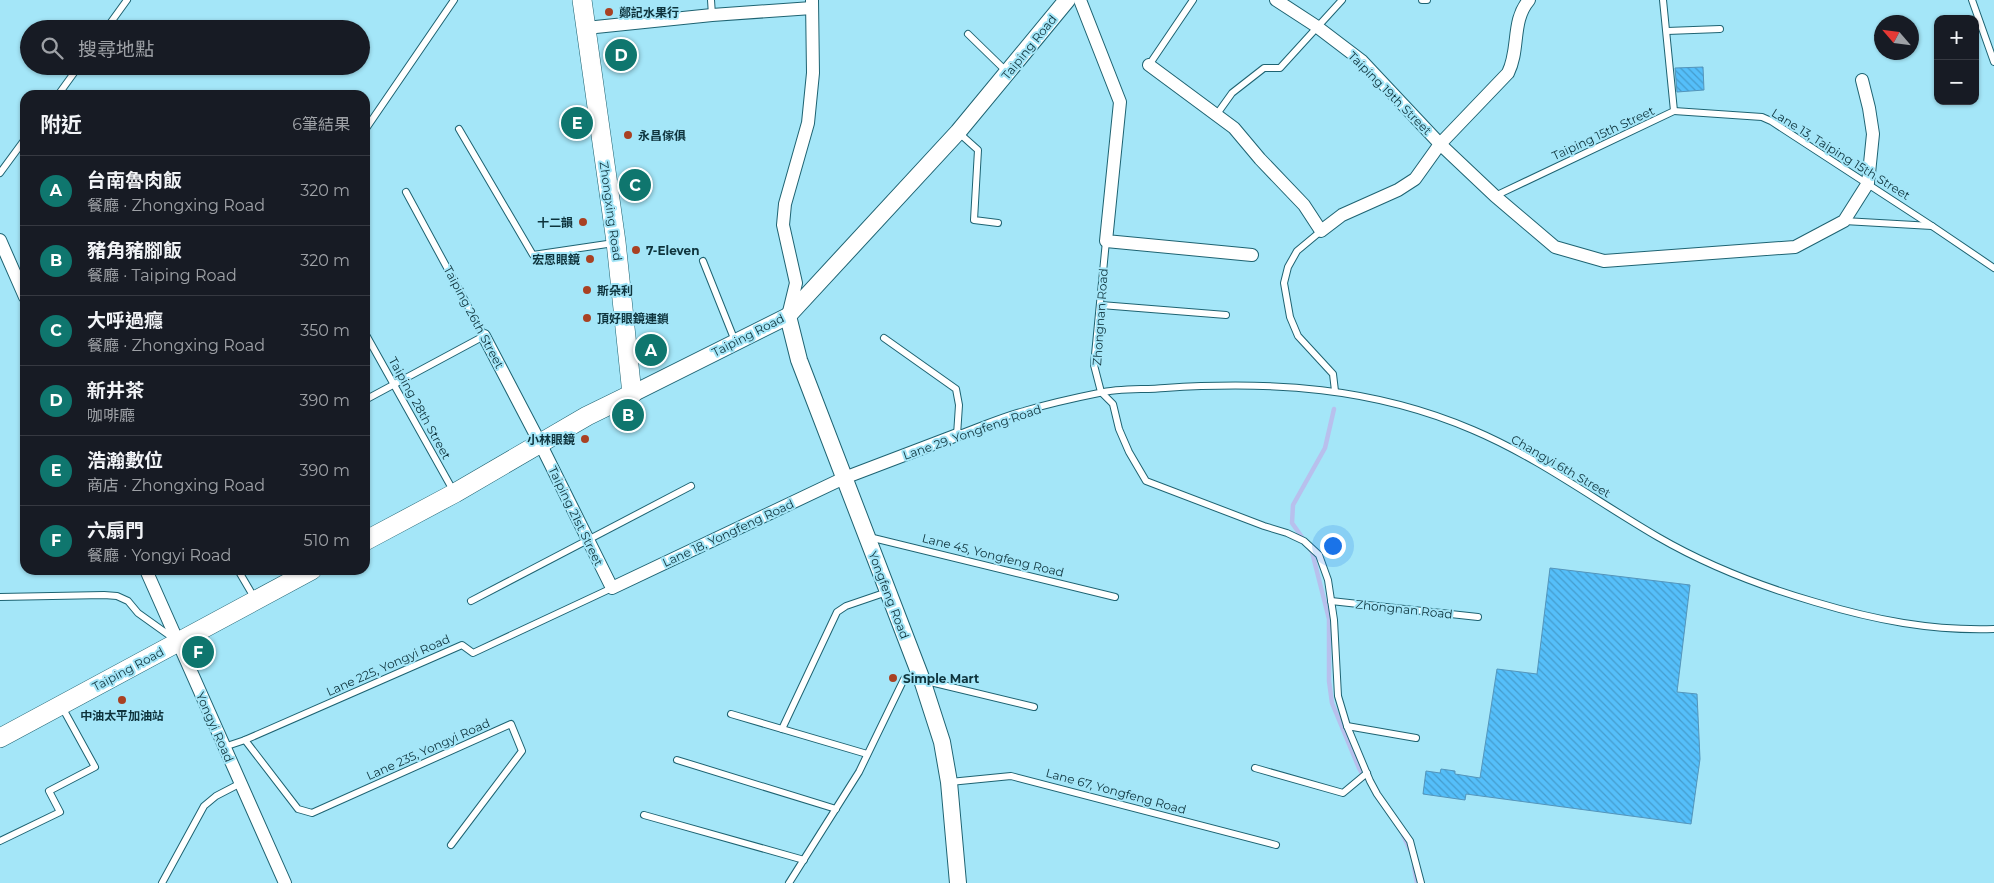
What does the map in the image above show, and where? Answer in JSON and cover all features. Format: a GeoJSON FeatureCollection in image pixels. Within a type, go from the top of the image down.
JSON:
{"type":"FeatureCollection","features":[{"type":"Feature","properties":{"kind":"main road","name":"Zhongxing Road"},"geometry":{"type":"LineString","coordinates":[[582,0],[616,242],[632,394]]}},
{"type":"Feature","properties":{"kind":"main road","name":"Taiping Road"},"geometry":{"type":"LineString","coordinates":[[370,538],[455,493],[588,416],[632,394]]}},
{"type":"Feature","properties":{"kind":"main road","name":"Taiping Road"},"geometry":{"type":"LineString","coordinates":[[0,738],[302,575]]}},
{"type":"Feature","properties":{"kind":"street","name":"Taiping Road"},"geometry":{"type":"LineString","coordinates":[[632,394],[788,316],[958,132],[1067,0]]}},
{"type":"Feature","properties":{"kind":"street","name":"Zhongnan Road"},"geometry":{"type":"LineString","coordinates":[[1080,0],[1120,102],[1106,241]]}},
{"type":"Feature","properties":{"kind":"street","name":"Taiping 19th Street"},"geometry":{"type":"LineString","coordinates":[[1276,0],[1316,26],[1362,61],[1440,144],[1495,196],[1555,246],[1604,261],[1796,247],[1844,221]]}},
{"type":"Feature","properties":{"kind":"street"},"geometry":{"type":"LineString","coordinates":[[1149,65],[1217,114],[1243,137],[1260,159],[1304,206],[1321,231],[1342,215],[1398,190],[1416,179],[1440,144],[1508,73],[1514,62],[1519,16],[1529,0]]}},
{"type":"Feature","properties":{"kind":"street"},"geometry":{"type":"LineString","coordinates":[[586,28],[812,4],[813,63],[808,123],[785,204],[783,225],[796,283],[788,316]]}},
{"type":"Feature","properties":{"kind":"street"},"geometry":{"type":"LineString","coordinates":[[1844,221],[1868,183],[1872,134],[1869,108],[1862,80]]}},
{"type":"Feature","properties":{"kind":"street"},"geometry":{"type":"LineString","coordinates":[[0,240],[20,286]]}},
{"type":"Feature","properties":{"kind":"street"},"geometry":{"type":"LineString","coordinates":[[1106,241],[1252,255]]}},
{"type":"Feature","properties":{"kind":"street","name":"Yongfeng Road"},"geometry":{"type":"LineString","coordinates":[[788,316],[799,360],[922,680],[942,742],[949,782],[958,883]]}},
{"type":"Feature","properties":{"kind":"street","name":"Taiping 26th Street"},"geometry":{"type":"LineString","coordinates":[[484,336],[540,443]]}},
{"type":"Feature","properties":{"kind":"street","name":"Lane 29, Yongfeng Road"},"geometry":{"type":"LineString","coordinates":[[844,478],[957,435]]}},
{"type":"Feature","properties":{"kind":"street","name":"Taiping 21st Street"},"geometry":{"type":"LineString","coordinates":[[540,443],[612,588]]}},
{"type":"Feature","properties":{"kind":"street","name":"Lane 18, Yongfeng Road"},"geometry":{"type":"LineString","coordinates":[[612,588],[844,478]]}},
{"type":"Feature","properties":{"kind":"street","name":"Yongyi Road"},"geometry":{"type":"LineString","coordinates":[[148,575],[285,883]]}},
{"type":"Feature","properties":{"kind":"lane"},"geometry":{"type":"LineString","coordinates":[[113,20],[127,0]]}},
{"type":"Feature","properties":{"kind":"lane"},"geometry":{"type":"LineString","coordinates":[[370,123],[454,0]]}},
{"type":"Feature","properties":{"kind":"lane"},"geometry":{"type":"LineString","coordinates":[[711,0],[712,15]]}},
{"type":"Feature","properties":{"kind":"lane"},"geometry":{"type":"LineString","coordinates":[[1149,65],[1193,0]]}},
{"type":"Feature","properties":{"kind":"lane"},"geometry":{"type":"LineString","coordinates":[[1217,114],[1232,93],[1264,68],[1280,68],[1316,26],[1342,0]]}},
{"type":"Feature","properties":{"kind":"lane","name":"Taiping 15th Street"},"geometry":{"type":"LineString","coordinates":[[1495,196],[1674,111],[1663,0]]}},
{"type":"Feature","properties":{"kind":"lane"},"geometry":{"type":"LineString","coordinates":[[1972,0],[1994,62]]}},
{"type":"Feature","properties":{"kind":"lane"},"geometry":{"type":"LineString","coordinates":[[1667,31],[1720,29]]}},
{"type":"Feature","properties":{"kind":"lane"},"geometry":{"type":"LineString","coordinates":[[968,34],[1008,73]]}},
{"type":"Feature","properties":{"kind":"lane"},"geometry":{"type":"LineString","coordinates":[[62,90],[72,75]]}},
{"type":"Feature","properties":{"kind":"lane","name":"Lane 13, Taiping 15th Street"},"geometry":{"type":"LineString","coordinates":[[1674,111],[1762,117],[1771,120],[1994,268]]}},
{"type":"Feature","properties":{"kind":"lane"},"geometry":{"type":"LineString","coordinates":[[459,129],[533,256],[616,242]]}},
{"type":"Feature","properties":{"kind":"lane"},"geometry":{"type":"LineString","coordinates":[[958,132],[978,150],[974,220],[998,223]]}},
{"type":"Feature","properties":{"kind":"lane"},"geometry":{"type":"LineString","coordinates":[[0,173],[20,146]]}},
{"type":"Feature","properties":{"kind":"lane","name":"Taiping 26th Street"},"geometry":{"type":"LineString","coordinates":[[406,192],[484,336]]}},
{"type":"Feature","properties":{"kind":"lane"},"geometry":{"type":"LineString","coordinates":[[1844,221],[1932,226]]}},
{"type":"Feature","properties":{"kind":"lane"},"geometry":{"type":"LineString","coordinates":[[1321,231],[1297,251],[1288,267],[1284,283],[1290,317],[1298,336],[1333,374],[1335,391]]}},
{"type":"Feature","properties":{"kind":"lane","name":"Zhongnan Road"},"geometry":{"type":"LineString","coordinates":[[1106,241],[1094,364],[1101,392],[1113,404],[1119,429],[1139,471],[1146,481],[1287,533],[1304,541],[1319,555],[1328,580],[1331,601],[1336,642],[1338,696],[1348,726],[1377,794],[1410,841],[1421,883]]}},
{"type":"Feature","properties":{"kind":"lane"},"geometry":{"type":"LineString","coordinates":[[703,261],[735,341]]}},
{"type":"Feature","properties":{"kind":"lane"},"geometry":{"type":"LineString","coordinates":[[1101,305],[1226,316]]}},
{"type":"Feature","properties":{"kind":"lane"},"geometry":{"type":"LineString","coordinates":[[370,397],[484,336]]}},
{"type":"Feature","properties":{"kind":"lane"},"geometry":{"type":"LineString","coordinates":[[884,338],[956,389],[958,405],[957,435]]}},
{"type":"Feature","properties":{"kind":"lane","name":"Taiping 28th Street"},"geometry":{"type":"LineString","coordinates":[[370,342],[455,493]]}},
{"type":"Feature","properties":{"kind":"lane","name":"Changyi 6th Street"},"geometry":{"type":"LineString","coordinates":[[1101,392],[1231,385],[1276,385],[1335,391],[1409,408],[1474,430],[1564,477],[1660,538],[1740,578],[1874,619],[1915,625],[1994,630]]}},
{"type":"Feature","properties":{"kind":"lane","name":"Lane 29, Yongfeng Road"},"geometry":{"type":"LineString","coordinates":[[957,435],[1024,411],[1101,392]]}},
{"type":"Feature","properties":{"kind":"lane"},"geometry":{"type":"LineString","coordinates":[[471,601],[691,486]]}},
{"type":"Feature","properties":{"kind":"lane","name":"Lane 45, Yongfeng Road"},"geometry":{"type":"LineString","coordinates":[[866,536],[1115,597]]}},
{"type":"Feature","properties":{"kind":"lane"},"geometry":{"type":"LineString","coordinates":[[241,575],[255,600]]}},
{"type":"Feature","properties":{"kind":"lane","name":"Lane 225, Yongyi Road"},"geometry":{"type":"LineString","coordinates":[[224,747],[245,740],[462,645],[473,653],[612,588]]}},
{"type":"Feature","properties":{"kind":"lane"},"geometry":{"type":"LineString","coordinates":[[782,729],[837,612],[846,606],[888,592]]}},
{"type":"Feature","properties":{"kind":"lane"},"geometry":{"type":"LineString","coordinates":[[0,597],[117,596],[128,601],[138,613],[178,642]]}},
{"type":"Feature","properties":{"kind":"lane","name":"Zhongnan Road"},"geometry":{"type":"LineString","coordinates":[[1331,601],[1478,617]]}},
{"type":"Feature","properties":{"kind":"lane"},"geometry":{"type":"LineString","coordinates":[[789,883],[859,772],[904,679],[922,680],[1034,707]]}},
{"type":"Feature","properties":{"kind":"lane"},"geometry":{"type":"LineString","coordinates":[[0,841],[60,812],[50,791],[95,767],[60,705]]}},
{"type":"Feature","properties":{"kind":"lane"},"geometry":{"type":"LineString","coordinates":[[731,714],[867,754]]}},
{"type":"Feature","properties":{"kind":"lane","name":"Lane 235, Yongyi Road"},"geometry":{"type":"LineString","coordinates":[[245,740],[298,809],[312,813],[511,724],[522,751],[451,845]]}},
{"type":"Feature","properties":{"kind":"lane"},"geometry":{"type":"LineString","coordinates":[[1348,726],[1416,738]]}},
{"type":"Feature","properties":{"kind":"lane"},"geometry":{"type":"LineString","coordinates":[[677,760],[836,809]]}},
{"type":"Feature","properties":{"kind":"lane"},"geometry":{"type":"LineString","coordinates":[[1255,768],[1343,793],[1367,773]]}},
{"type":"Feature","properties":{"kind":"lane","name":"Lane 67, Yongfeng Road"},"geometry":{"type":"LineString","coordinates":[[949,782],[1011,776],[1276,845]]}},
{"type":"Feature","properties":{"kind":"lane"},"geometry":{"type":"LineString","coordinates":[[162,883],[204,806],[216,796],[240,783]]}},
{"type":"Feature","properties":{"kind":"lane"},"geometry":{"type":"LineString","coordinates":[[644,815],[804,860]]}},
{"type":"Feature","properties":{"kind":"building"},"geometry":{"type":"Polygon","coordinates":[[[1703,67],[1704,90],[1677,92],[1675,68],[1703,67]]]}},
{"type":"Feature","properties":{"kind":"building"},"geometry":{"type":"Polygon","coordinates":[[[1550,568],[1690,585],[1677,692],[1697,694],[1700,759],[1691,824],[1466,794],[1465,800],[1423,794],[1426,771],[1440,773],[1441,769],[1455,771],[1455,774],[1480,778],[1497,669],[1537,674],[1550,568]]]}},
{"type":"Feature","properties":{"kind":"waterway"},"geometry":{"type":"LineString","coordinates":[[1304,540],[1292,523],[1293,505],[1325,448],[1334,409]]}},
{"type":"Feature","properties":{"kind":"waterway"},"geometry":{"type":"LineString","coordinates":[[1310,549],[1329,619],[1329,681],[1332,703],[1365,778]]}},
{"type":"Feature","properties":{"kind":"waterway"},"geometry":{"type":"LineString","coordinates":[[1403,835],[1410,850]]}},
{"type":"Feature","properties":{"kind":"waterway"},"geometry":{"type":"LineString","coordinates":[[1414,867],[1417,883]]}},
{"type":"Feature","properties":{"kind":"place","name":"鄭記水果行"},"geometry":{"type":"Point","coordinates":[609,12]}},
{"type":"Feature","properties":{"kind":"place","name":"新井茶"},"geometry":{"type":"Point","coordinates":[621,55]}},
{"type":"Feature","properties":{"kind":"place","name":"浩瀚數位"},"geometry":{"type":"Point","coordinates":[577,123]}},
{"type":"Feature","properties":{"kind":"place","name":"永昌傢俱"},"geometry":{"type":"Point","coordinates":[628,135]}},
{"type":"Feature","properties":{"kind":"place","name":"大呼過癮"},"geometry":{"type":"Point","coordinates":[635,185]}},
{"type":"Feature","properties":{"kind":"place","name":"十二韻"},"geometry":{"type":"Point","coordinates":[583,222]}},
{"type":"Feature","properties":{"kind":"place","name":"7-Eleven"},"geometry":{"type":"Point","coordinates":[636,250]}},
{"type":"Feature","properties":{"kind":"place","name":"宏恩眼鏡"},"geometry":{"type":"Point","coordinates":[590,259]}},
{"type":"Feature","properties":{"kind":"place","name":"斯朵利"},"geometry":{"type":"Point","coordinates":[587,290]}},
{"type":"Feature","properties":{"kind":"place","name":"頂好眼鏡連鎖"},"geometry":{"type":"Point","coordinates":[587,318]}},
{"type":"Feature","properties":{"kind":"place","name":"台南魯肉飯"},"geometry":{"type":"Point","coordinates":[651,350]}},
{"type":"Feature","properties":{"kind":"place","name":"豬角豬腳飯"},"geometry":{"type":"Point","coordinates":[628,415]}},
{"type":"Feature","properties":{"kind":"place","name":"小林眼鏡"},"geometry":{"type":"Point","coordinates":[585,439]}},
{"type":"Feature","properties":{"kind":"place","name":"六扇門"},"geometry":{"type":"Point","coordinates":[198,652]}},
{"type":"Feature","properties":{"kind":"place","name":"Simple Mart"},"geometry":{"type":"Point","coordinates":[893,678]}},
{"type":"Feature","properties":{"kind":"place","name":"中油太平加油站"},"geometry":{"type":"Point","coordinates":[122,700]}}]}
